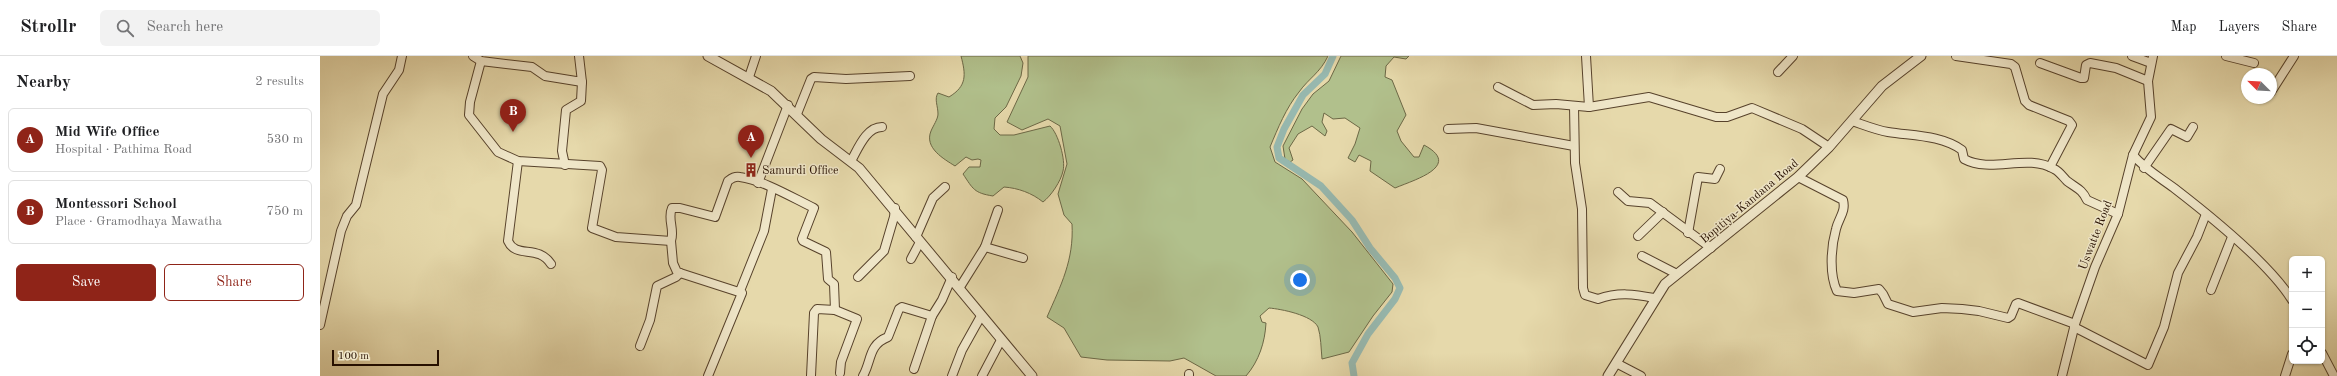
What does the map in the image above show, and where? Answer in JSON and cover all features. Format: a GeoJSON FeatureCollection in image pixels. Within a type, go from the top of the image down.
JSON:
{"type":"FeatureCollection","features":[{"type":"Feature","properties":{"kind":"street"},"geometry":{"type":"LineString","coordinates":[[320,325],[341,231],[347,216],[356,205],[383,94],[399,70],[402,56]]}},
{"type":"Feature","properties":{"kind":"street"},"geometry":{"type":"LineString","coordinates":[[473,56],[481,61],[532,67],[545,76],[582,82]]}},
{"type":"Feature","properties":{"kind":"street"},"geometry":{"type":"LineString","coordinates":[[565,165],[562,151],[566,110],[569,106],[581,101],[582,82],[579,56]]}},
{"type":"Feature","properties":{"kind":"street"},"geometry":{"type":"LineString","coordinates":[[708,56],[749,77],[788,105],[821,139],[851,161],[868,176],[895,208],[918,239],[952,276],[981,316],[1032,376]]}},
{"type":"Feature","properties":{"kind":"street"},"geometry":{"type":"LineString","coordinates":[[749,77],[756,56]]}},
{"type":"Feature","properties":{"kind":"street"},"geometry":{"type":"LineString","coordinates":[[1586,56],[1589,106]]}},
{"type":"Feature","properties":{"kind":"street"},"geometry":{"type":"LineString","coordinates":[[1778,72],[1793,56]]}},
{"type":"Feature","properties":{"kind":"street","name":"Bopitiya-Kandana Road"},"geometry":{"type":"LineString","coordinates":[[1608,376],[1654,298],[1665,284],[1712,248],[1798,177],[1829,147],[1882,86],[1921,56]]}},
{"type":"Feature","properties":{"kind":"street"},"geometry":{"type":"LineString","coordinates":[[1956,56],[2011,64],[2015,67],[2025,101],[2029,105],[2069,122],[2072,125],[2050,167]]}},
{"type":"Feature","properties":{"kind":"street"},"geometry":{"type":"LineString","coordinates":[[2132,56],[2152,59]]}},
{"type":"Feature","properties":{"kind":"street"},"geometry":{"type":"LineString","coordinates":[[2226,56],[2254,63]]}},
{"type":"Feature","properties":{"kind":"street"},"geometry":{"type":"LineString","coordinates":[[2277,83],[2294,56]]}},
{"type":"Feature","properties":{"kind":"street","name":"Uswatte Road"},"geometry":{"type":"LineString","coordinates":[[2062,376],[2075,325],[2095,267],[2118,214],[2133,156],[2151,116],[2148,81],[2152,59]]}},
{"type":"Feature","properties":{"kind":"street"},"geometry":{"type":"LineString","coordinates":[[481,61],[470,102],[469,115],[498,152],[518,161],[600,166],[602,170],[592,228],[616,236],[671,241]]}},
{"type":"Feature","properties":{"kind":"street"},"geometry":{"type":"LineString","coordinates":[[2040,63],[2081,78],[2084,78],[2086,65],[2090,64],[2116,68],[2148,81]]}},
{"type":"Feature","properties":{"kind":"street"},"geometry":{"type":"LineString","coordinates":[[797,114],[811,79],[814,77],[846,79],[910,76]]}},
{"type":"Feature","properties":{"kind":"street"},"geometry":{"type":"LineString","coordinates":[[1498,87],[1533,105],[1556,104],[1589,106],[1649,97],[1716,117],[1727,118],[1752,108],[1802,129],[1829,147]]}},
{"type":"Feature","properties":{"kind":"street"},"geometry":{"type":"LineString","coordinates":[[758,183],[788,105]]}},
{"type":"Feature","properties":{"kind":"street"},"geometry":{"type":"LineString","coordinates":[[1574,106],[1574,146],[1582,209],[1583,288],[1585,295],[1598,299],[1610,294],[1631,293],[1654,298]]}},
{"type":"Feature","properties":{"kind":"street"},"geometry":{"type":"LineString","coordinates":[[1852,121],[1886,132],[1935,138],[1953,144],[1962,150],[1964,159],[1974,164],[1987,166],[2036,163],[2050,167],[2083,191],[2087,200],[2118,214]]}},
{"type":"Feature","properties":{"kind":"street"},"geometry":{"type":"LineString","coordinates":[[851,161],[867,134],[876,127],[882,127]]}},
{"type":"Feature","properties":{"kind":"street"},"geometry":{"type":"LineString","coordinates":[[2144,168],[2171,128],[2187,137],[2193,127]]}},
{"type":"Feature","properties":{"kind":"street"},"geometry":{"type":"LineString","coordinates":[[1448,129],[1476,128],[1574,146]]}},
{"type":"Feature","properties":{"kind":"street"},"geometry":{"type":"LineString","coordinates":[[2133,156],[2144,168],[2173,187],[2232,237],[2282,284],[2289,295]]}},
{"type":"Feature","properties":{"kind":"street"},"geometry":{"type":"LineString","coordinates":[[518,161],[508,241],[510,247],[516,250],[546,256],[551,264]]}},
{"type":"Feature","properties":{"kind":"street"},"geometry":{"type":"LineString","coordinates":[[1688,233],[1698,177],[1715,180],[1720,169]]}},
{"type":"Feature","properties":{"kind":"street"},"geometry":{"type":"LineString","coordinates":[[740,291],[677,272],[673,263],[671,241],[673,236],[669,214],[672,208],[680,208],[715,217],[728,181],[740,177],[758,183],[814,208],[802,239],[803,241],[826,252],[828,279],[834,284],[835,310]]}},
{"type":"Feature","properties":{"kind":"street"},"geometry":{"type":"LineString","coordinates":[[1798,177],[1843,200],[1845,208],[1836,228],[1834,238],[1832,280],[1837,291],[1854,293],[1879,289],[1888,304],[1913,312],[1962,309],[1979,310],[2008,318],[2011,316],[2016,304],[2018,303],[2075,325],[2148,365],[2164,326],[2178,273],[2197,238],[2206,214]]}},
{"type":"Feature","properties":{"kind":"street"},"geometry":{"type":"LineString","coordinates":[[911,260],[933,198],[945,187]]}},
{"type":"Feature","properties":{"kind":"street"},"geometry":{"type":"LineString","coordinates":[[708,376],[742,298],[742,293],[740,291],[764,231],[772,189]]}},
{"type":"Feature","properties":{"kind":"street"},"geometry":{"type":"LineString","coordinates":[[1618,192],[1628,201],[1650,203],[1688,233],[1712,248]]}},
{"type":"Feature","properties":{"kind":"street"},"geometry":{"type":"LineString","coordinates":[[858,277],[884,251],[894,217],[895,208]]}},
{"type":"Feature","properties":{"kind":"street"},"geometry":{"type":"LineString","coordinates":[[960,287],[985,247],[998,210]]}},
{"type":"Feature","properties":{"kind":"street"},"geometry":{"type":"LineString","coordinates":[[1638,236],[1663,212]]}},
{"type":"Feature","properties":{"kind":"street"},"geometry":{"type":"LineString","coordinates":[[2211,290],[2232,237]]}},
{"type":"Feature","properties":{"kind":"street"},"geometry":{"type":"LineString","coordinates":[[985,247],[1023,258]]}},
{"type":"Feature","properties":{"kind":"street"},"geometry":{"type":"LineString","coordinates":[[1642,256],[1677,274]]}},
{"type":"Feature","properties":{"kind":"street"},"geometry":{"type":"LineString","coordinates":[[640,346],[650,320],[657,286],[676,277],[680,273]]}},
{"type":"Feature","properties":{"kind":"street"},"geometry":{"type":"LineString","coordinates":[[914,369],[932,316],[942,300],[952,276]]}},
{"type":"Feature","properties":{"kind":"street"},"geometry":{"type":"LineString","coordinates":[[863,376],[878,341],[888,337],[899,309],[902,307],[932,316]]}},
{"type":"Feature","properties":{"kind":"street"},"geometry":{"type":"LineString","coordinates":[[810,376],[814,312],[817,309],[835,310],[858,319],[840,362],[840,373]]}},
{"type":"Feature","properties":{"kind":"street"},"geometry":{"type":"LineString","coordinates":[[952,376],[962,350],[981,316]]}},
{"type":"Feature","properties":{"kind":"street"},"geometry":{"type":"LineString","coordinates":[[982,376],[1001,340]]}},
{"type":"Feature","properties":{"kind":"street"},"geometry":{"type":"LineString","coordinates":[[2325,359],[2334,376]]}},
{"type":"Feature","properties":{"kind":"street"},"geometry":{"type":"LineString","coordinates":[[1616,363],[1641,376]]}},
{"type":"Feature","properties":{"kind":"street"},"geometry":{"type":"LineString","coordinates":[[2285,376],[2289,363]]}},
{"type":"Feature","properties":{"kind":"green space"},"geometry":{"type":"Polygon","coordinates":[[[961,56],[1020,56],[1023,63],[1021,76],[1006,107],[995,118],[994,129],[1000,135],[1014,135],[1050,126],[1053,129],[1058,140],[1064,166],[1060,179],[1055,188],[1043,202],[1020,190],[1004,187],[993,196],[978,192],[972,187],[963,174],[969,167],[980,167],[981,160],[972,160],[966,157],[955,166],[936,152],[930,143],[931,131],[938,116],[936,100],[938,93],[949,97],[959,89],[964,80],[964,69],[961,56]]]}},
{"type":"Feature","properties":{"kind":"green space"},"geometry":{"type":"Polygon","coordinates":[[[1028,56],[1328,56],[1322,67],[1294,98],[1270,147],[1275,162],[1302,179],[1352,232],[1393,284],[1392,292],[1373,316],[1349,352],[1322,359],[1319,331],[1315,323],[1310,319],[1296,313],[1269,308],[1260,316],[1262,322],[1266,323],[1263,344],[1258,358],[1246,376],[1216,376],[1184,358],[1170,361],[1107,360],[1081,357],[1064,328],[1047,317],[1066,272],[1072,237],[1072,224],[1064,215],[1058,194],[1067,164],[1060,126],[1048,119],[1022,130],[1007,122],[1028,77],[1028,56]]]}},
{"type":"Feature","properties":{"kind":"green space"},"geometry":{"type":"Polygon","coordinates":[[[1341,56],[1409,56],[1406,59],[1394,57],[1386,66],[1385,77],[1392,80],[1406,115],[1397,131],[1401,141],[1414,157],[1419,157],[1424,145],[1435,153],[1439,159],[1437,166],[1431,171],[1413,181],[1395,188],[1370,171],[1371,161],[1359,155],[1355,162],[1348,158],[1355,144],[1360,128],[1345,118],[1333,119],[1324,113],[1322,122],[1327,131],[1325,136],[1312,126],[1298,134],[1289,148],[1293,160],[1290,162],[1285,159],[1283,146],[1302,109],[1313,94],[1329,81],[1341,56]]]}},
{"type":"Feature","properties":{"kind":"waterway"},"geometry":{"type":"LineString","coordinates":[[1333,56],[1325,74],[1303,95],[1284,129],[1277,147],[1279,158],[1321,186],[1352,220],[1370,248],[1395,278],[1400,288],[1395,299],[1368,334],[1352,363],[1354,376]]}},
{"type":"Feature","properties":{"kind":"place","name":"Montessori School"},"geometry":{"type":"Point","coordinates":[513,132]}},
{"type":"Feature","properties":{"kind":"place","name":"Mid Wife Office"},"geometry":{"type":"Point","coordinates":[751,158]}},
{"type":"Feature","properties":{"kind":"place","name":"Samurdi Office"},"geometry":{"type":"Point","coordinates":[751,170]}}]}
